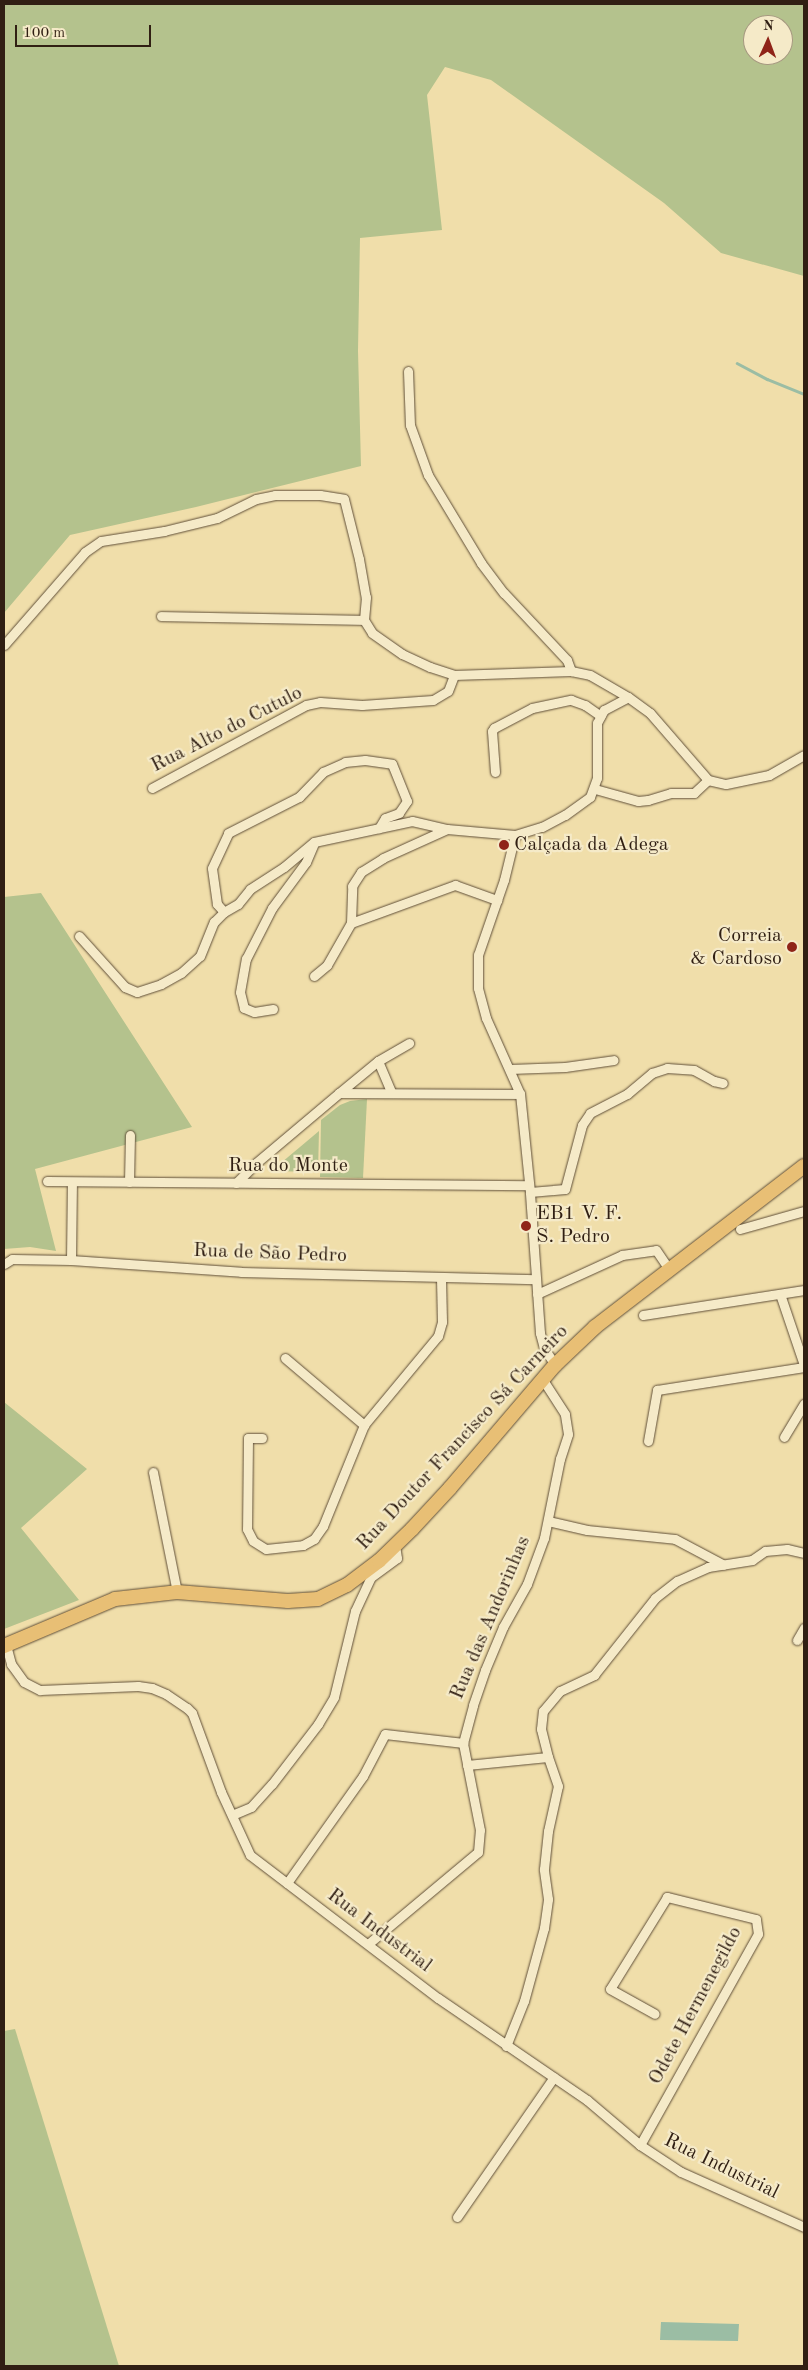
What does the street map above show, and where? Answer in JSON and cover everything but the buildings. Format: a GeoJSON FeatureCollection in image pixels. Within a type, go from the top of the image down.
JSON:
{"type":"FeatureCollection","features":[{"type":"Feature","properties":{"kind":"main road","name":"Rua Doutor Francisco Sá Carneiro"},"geometry":{"type":"LineString","coordinates":[[5,1645],[115,1599],[177,1592],[288,1601],[318,1599],[347,1585],[379,1561],[450,1488],[555,1364],[595,1327],[801,1168]]}},
{"type":"Feature","properties":{"kind":"street"},"geometry":{"type":"LineString","coordinates":[[408,371],[410,425],[428,475],[481,563],[504,593],[567,660],[571,671]]}},
{"type":"Feature","properties":{"kind":"street"},"geometry":{"type":"LineString","coordinates":[[4,645],[85,552],[102,541],[164,531],[217,518],[256,499],[275,495],[320,495],[344,499],[364,587],[364,620],[372,634],[402,654],[430,667],[454,675],[571,671],[590,675],[628,697],[650,714],[708,780],[726,784],[769,775],[804,755]]}},
{"type":"Feature","properties":{"kind":"street"},"geometry":{"type":"LineString","coordinates":[[161,616],[364,620]]}},
{"type":"Feature","properties":{"kind":"street","name":"Rua Alto do Cutulo"},"geometry":{"type":"LineString","coordinates":[[152,788],[306,705],[320,702],[362,705],[433,700],[448,691],[454,675]]}},
{"type":"Feature","properties":{"kind":"street"},"geometry":{"type":"LineString","coordinates":[[79,936],[125,987],[137,992],[161,984],[181,973],[200,956],[214,922],[224,912],[238,904],[250,889],[284,867],[314,842],[412,821],[447,829],[515,835],[542,827],[565,815],[590,797],[595,789],[597,778],[597,722],[604,710],[628,697]]}},
{"type":"Feature","properties":{"kind":"street"},"geometry":{"type":"LineString","coordinates":[[494,772],[492,731],[494,728],[532,708],[571,700],[585,705],[601,716]]}},
{"type":"Feature","properties":{"kind":"street"},"geometry":{"type":"LineString","coordinates":[[224,912],[217,904],[212,868],[228,833],[299,796],[323,772],[345,762],[365,760],[392,764],[407,801],[399,813],[385,818],[379,828]]}},
{"type":"Feature","properties":{"kind":"street"},"geometry":{"type":"LineString","coordinates":[[595,789],[638,801],[671,793],[694,793],[708,780]]}},
{"type":"Feature","properties":{"kind":"street"},"geometry":{"type":"LineString","coordinates":[[314,976],[326,965],[351,923],[352,886],[361,872],[383,858],[447,829]]}},
{"type":"Feature","properties":{"kind":"street"},"geometry":{"type":"LineString","coordinates":[[515,835],[497,900],[478,956],[478,988],[486,1018],[520,1094],[540,1332],[544,1348],[555,1364]]}},
{"type":"Feature","properties":{"kind":"street"},"geometry":{"type":"LineString","coordinates":[[273,1009],[254,1012],[244,1008],[240,992],[246,958],[272,908],[306,862],[314,842]]}},
{"type":"Feature","properties":{"kind":"street"},"geometry":{"type":"LineString","coordinates":[[351,923],[455,885],[497,900]]}},
{"type":"Feature","properties":{"kind":"street"},"geometry":{"type":"LineString","coordinates":[[236,1183],[256,1162],[378,1061],[409,1043]]}},
{"type":"Feature","properties":{"kind":"street"},"geometry":{"type":"LineString","coordinates":[[510,1069],[565,1067],[614,1060]]}},
{"type":"Feature","properties":{"kind":"street"},"geometry":{"type":"LineString","coordinates":[[378,1061],[391,1092]]}},
{"type":"Feature","properties":{"kind":"street","name":"Rua do Monte"},"geometry":{"type":"LineString","coordinates":[[47,1181],[565,1189],[582,1125],[590,1113],[627,1094],[652,1073],[667,1068],[694,1070],[714,1081],[722,1083]]}},
{"type":"Feature","properties":{"kind":"street"},"geometry":{"type":"LineString","coordinates":[[339,1093],[520,1094]]}},
{"type":"Feature","properties":{"kind":"street"},"geometry":{"type":"LineString","coordinates":[[129,1182],[130,1136]]}},
{"type":"Feature","properties":{"kind":"street"},"geometry":{"type":"LineString","coordinates":[[72,1182],[72,1260]]}},
{"type":"Feature","properties":{"kind":"street"},"geometry":{"type":"LineString","coordinates":[[740,1229],[804,1211]]}},
{"type":"Feature","properties":{"kind":"street"},"geometry":{"type":"LineString","coordinates":[[537,1294],[622,1255],[656,1250],[669,1269]]}},
{"type":"Feature","properties":{"kind":"street","name":"Rua de São Pedro"},"geometry":{"type":"LineString","coordinates":[[4,1264],[12,1259],[72,1260],[241,1272],[536,1279]]}},
{"type":"Feature","properties":{"kind":"street"},"geometry":{"type":"LineString","coordinates":[[262,1438],[248,1438],[247,1529],[253,1541],[266,1548],[303,1545],[314,1539],[323,1526],[364,1426],[438,1336],[442,1322],[440,1276]]}},
{"type":"Feature","properties":{"kind":"street"},"geometry":{"type":"LineString","coordinates":[[643,1315],[804,1290]]}},
{"type":"Feature","properties":{"kind":"street"},"geometry":{"type":"LineString","coordinates":[[648,1440],[657,1390],[804,1366],[780,1294]]}},
{"type":"Feature","properties":{"kind":"street"},"geometry":{"type":"LineString","coordinates":[[285,1358],[364,1426]]}},
{"type":"Feature","properties":{"kind":"street","name":"Rua das Andorinhas"},"geometry":{"type":"LineString","coordinates":[[368,1944],[478,1852],[480,1830],[463,1743],[485,1670],[503,1627],[527,1584],[544,1538],[560,1459],[568,1434],[564,1414],[543,1380]]}},
{"type":"Feature","properties":{"kind":"street"},"geometry":{"type":"LineString","coordinates":[[784,1436],[804,1404]]}},
{"type":"Feature","properties":{"kind":"street"},"geometry":{"type":"LineString","coordinates":[[153,1472],[177,1592]]}},
{"type":"Feature","properties":{"kind":"street"},"geometry":{"type":"LineString","coordinates":[[548,1521],[587,1530],[674,1539],[724,1564]]}},
{"type":"Feature","properties":{"kind":"street"},"geometry":{"type":"LineString","coordinates":[[232,1815],[251,1807],[272,1784],[293,1759],[330,1704],[334,1697],[355,1610],[371,1578],[397,1558],[395,1545]]}},
{"type":"Feature","properties":{"kind":"street"},"geometry":{"type":"LineString","coordinates":[[506,2046],[524,2001],[544,1928],[548,1899],[544,1869],[548,1831],[558,1786],[541,1729],[542,1711],[560,1691],[594,1675],[655,1598],[677,1581],[708,1567],[752,1560],[765,1552],[787,1549],[804,1553]]}},
{"type":"Feature","properties":{"kind":"street"},"geometry":{"type":"LineString","coordinates":[[797,1640],[804,1628]]}},
{"type":"Feature","properties":{"kind":"street","name":"Rua Industrial"},"geometry":{"type":"LineString","coordinates":[[5,1645],[11,1664],[24,1682],[40,1690],[145,1687],[166,1694],[187,1708],[192,1713],[232,1815],[250,1855],[438,1998],[587,2100],[640,2145],[681,2172],[804,2226]]}},
{"type":"Feature","properties":{"kind":"street"},"geometry":{"type":"LineString","coordinates":[[287,1883],[363,1776],[385,1734],[463,1743]]}},
{"type":"Feature","properties":{"kind":"street"},"geometry":{"type":"LineString","coordinates":[[467,1764],[548,1757]]}},
{"type":"Feature","properties":{"kind":"street","name":"Odete Hermenegildo"},"geometry":{"type":"LineString","coordinates":[[640,2145],[758,1934],[756,1919],[667,1897],[610,1989],[655,2014]]}},
{"type":"Feature","properties":{"kind":"street"},"geometry":{"type":"LineString","coordinates":[[458,2217],[554,2077]]}},
{"type":"Feature","properties":{"kind":"shaded area"},"geometry":{"type":"Polygon","coordinates":[[[4,4],[804,4],[804,276],[721,253],[664,203],[491,80],[445,67],[427,95],[442,230],[360,238],[358,351],[361,466],[196,507],[70,535],[4,613],[4,4]]]}},
{"type":"Feature","properties":{"kind":"shaded area"},"geometry":{"type":"Polygon","coordinates":[[[41,893],[192,1127],[35,1169],[56,1251],[30,1247],[4,1249],[4,897],[41,893]]]}},
{"type":"Feature","properties":{"kind":"shaded area"},"geometry":{"type":"Polygon","coordinates":[[[367,1099],[363,1178],[320,1177],[321,1120],[340,1105],[350,1101],[367,1099]]]}},
{"type":"Feature","properties":{"kind":"shaded area"},"geometry":{"type":"Polygon","coordinates":[[[319,1131],[318,1172],[272,1171],[275,1168],[319,1131]]]}},
{"type":"Feature","properties":{"kind":"shaded area"},"geometry":{"type":"Polygon","coordinates":[[[4,1402],[87,1469],[21,1528],[79,1600],[4,1629],[4,1402]]]}},
{"type":"Feature","properties":{"kind":"shaded area"},"geometry":{"type":"Polygon","coordinates":[[[15,2029],[119,2366],[4,2366],[4,2031],[15,2029]]]}},
{"type":"Feature","properties":{"kind":"shaded area"},"geometry":{"type":"Polygon","coordinates":[[[661,2322],[739,2324],[738,2341],[660,2340],[661,2322]]]}},
{"type":"Feature","properties":{"kind":"waterway"},"geometry":{"type":"LineString","coordinates":[[737,363],[767,379],[804,394]]}},
{"type":"Feature","properties":{"kind":"place","name":"Calçada da Adega"},"geometry":{"type":"Point","coordinates":[504,845]}},
{"type":"Feature","properties":{"kind":"place","name":"Correia & Cardoso"},"geometry":{"type":"Point","coordinates":[792,947]}},
{"type":"Feature","properties":{"kind":"place","name":"EB1 V. F. S. Pedro"},"geometry":{"type":"Point","coordinates":[526,1226]}}]}
